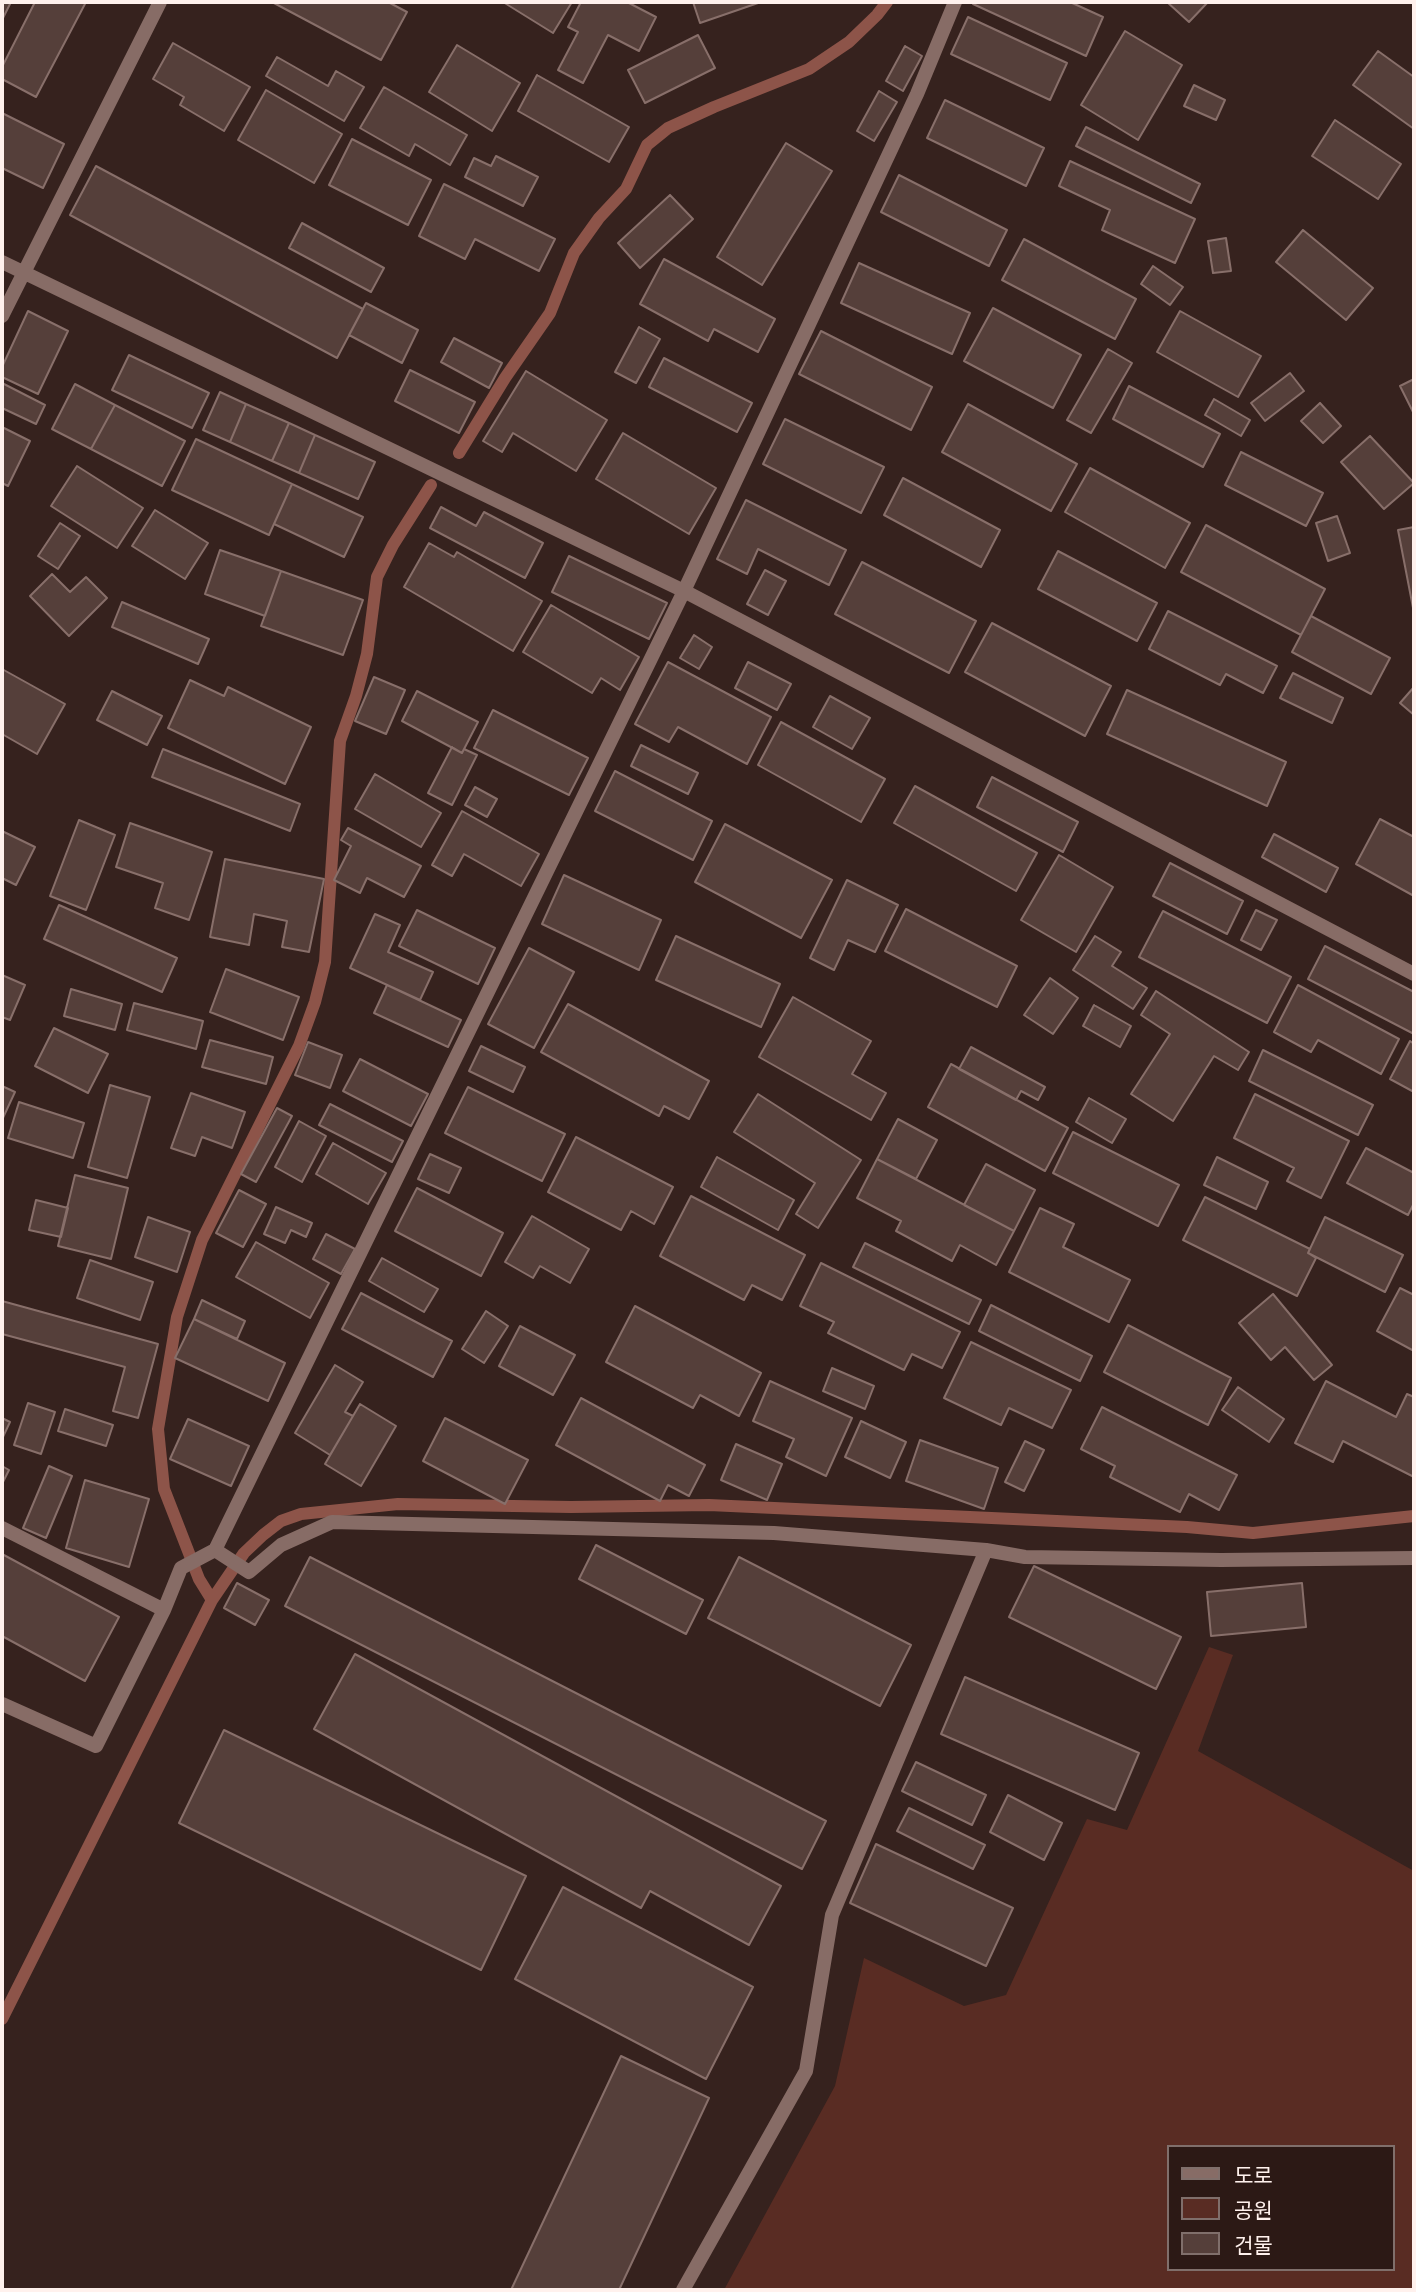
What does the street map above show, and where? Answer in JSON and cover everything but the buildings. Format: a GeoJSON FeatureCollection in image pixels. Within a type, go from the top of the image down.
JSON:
{"type":"FeatureCollection","features":[{"type":"Feature","properties":{"kind":"street"},"geometry":{"type":"LineString","coordinates":[[2,316],[160,2]]}},
{"type":"Feature","properties":{"kind":"street"},"geometry":{"type":"LineString","coordinates":[[2,1704],[96,1746],[164,1610],[181,1569],[208,1553],[684,591],[917,94],[955,2]]}},
{"type":"Feature","properties":{"kind":"street"},"geometry":{"type":"LineString","coordinates":[[2,262],[684,591],[1414,974]]}},
{"type":"Feature","properties":{"kind":"street"},"geometry":{"type":"LineString","coordinates":[[208,1553],[227,1559],[249,1572],[281,1545],[332,1522],[774,1533],[986,1550],[1026,1557],[1221,1560],[1414,1558]]}},
{"type":"Feature","properties":{"kind":"street"},"geometry":{"type":"LineString","coordinates":[[2,1528],[164,1610]]}},
{"type":"Feature","properties":{"kind":"street"},"geometry":{"type":"LineString","coordinates":[[683,2290],[806,2071],[832,1915],[986,1550]]}},
{"type":"Feature","properties":{"kind":"green space"},"geometry":{"type":"Polygon","coordinates":[[[1209,1647],[1233,1655],[1198,1751],[1414,1871],[1414,2290],[724,2290],[835,2086],[864,1958],[964,2006],[1006,1995],[1087,1819],[1127,1830],[1209,1647]]]}},
{"type":"Feature","properties":{"kind":"waterway"},"geometry":{"type":"LineString","coordinates":[[459,453],[505,378],[550,313],[574,253],[599,218],[626,189],[647,145],[668,128],[809,69],[849,42],[887,2]]}},
{"type":"Feature","properties":{"kind":"waterway"},"geometry":{"type":"LineString","coordinates":[[212,1600],[199,1579],[164,1489],[158,1429],[177,1317],[202,1240],[299,1046],[315,1002],[325,962],[340,741],[367,654],[377,577],[393,545],[431,485]]}},
{"type":"Feature","properties":{"kind":"waterway"},"geometry":{"type":"LineString","coordinates":[[2,2019],[212,1600],[244,1553],[281,1521],[301,1514],[398,1504],[571,1507],[709,1505],[1187,1527],[1253,1533],[1414,1516]]}}]}
